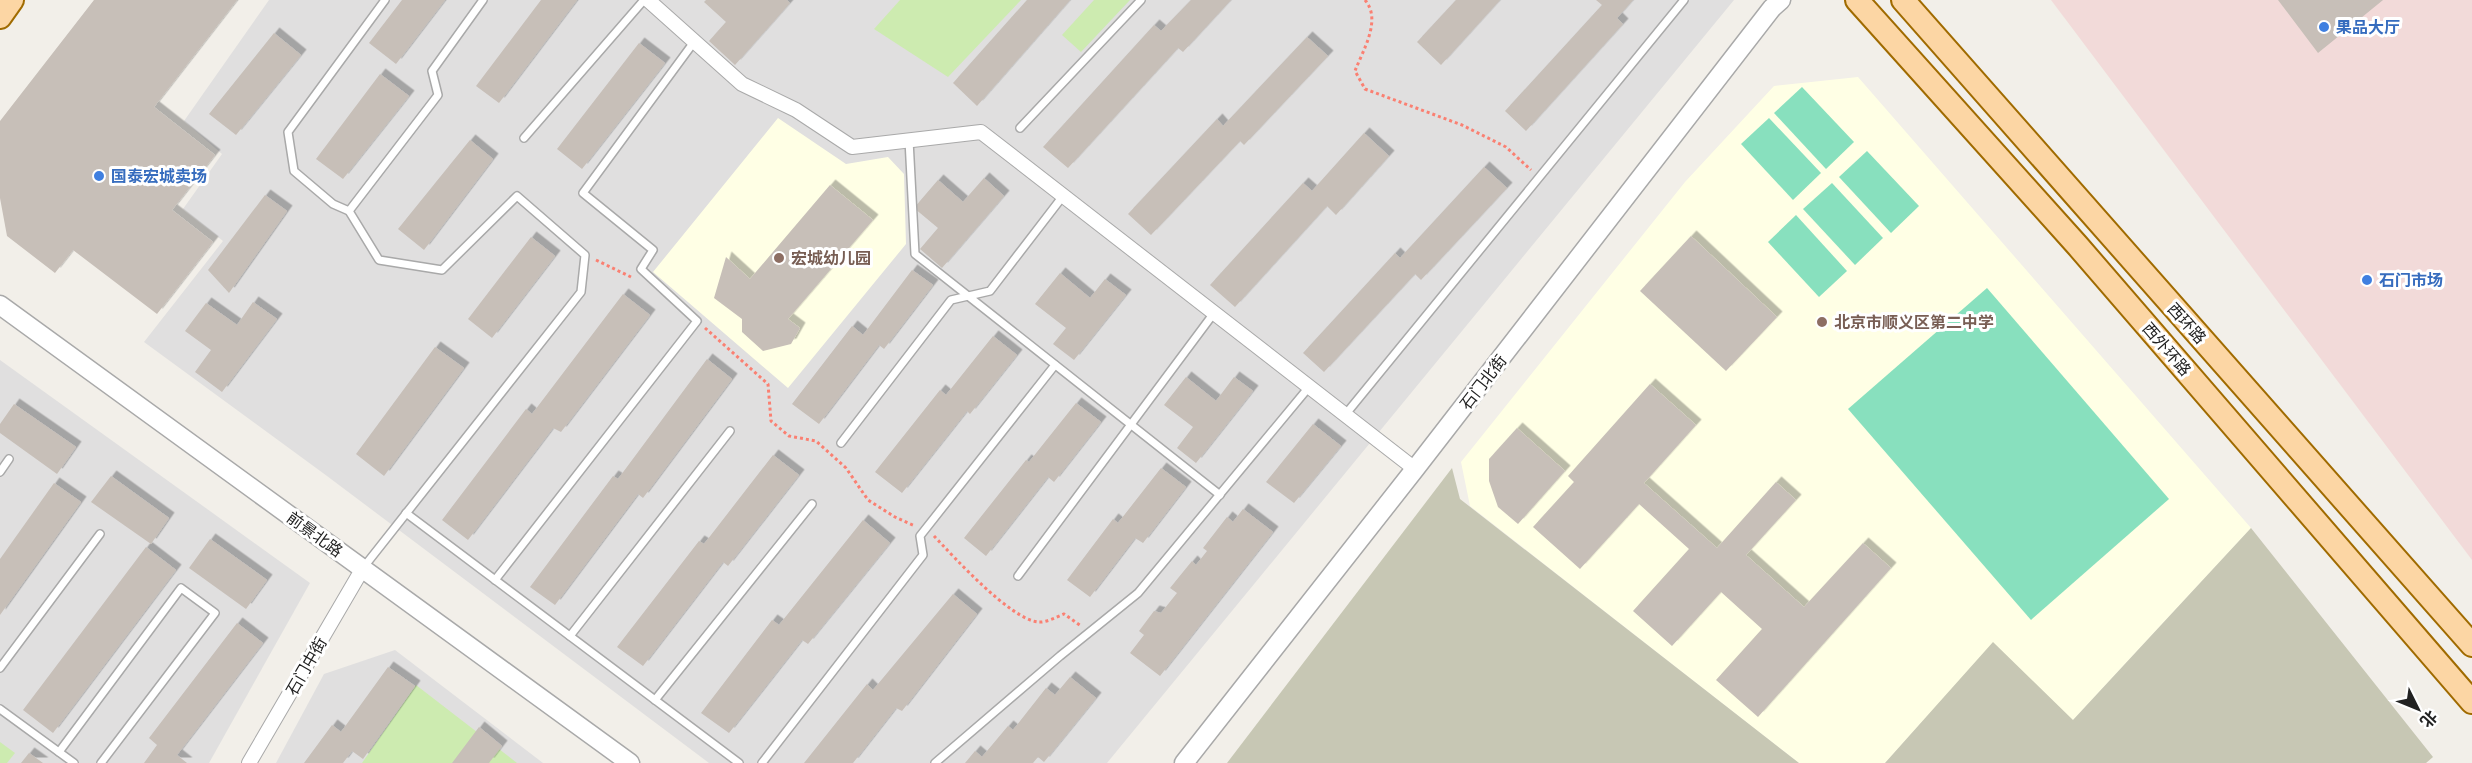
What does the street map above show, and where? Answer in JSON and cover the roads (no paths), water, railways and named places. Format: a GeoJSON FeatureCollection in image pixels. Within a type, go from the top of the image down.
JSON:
{"type":"FeatureCollection","features":[{"type":"Feature","properties":{"kind":"main road"},"geometry":{"type":"LineString","coordinates":[[0,17],[12,0]]}},
{"type":"Feature","properties":{"kind":"main road","name":"西外环路"},"geometry":{"type":"LineString","coordinates":[[1857,0],[2085,254],[2472,702]]}},
{"type":"Feature","properties":{"kind":"main road","name":"西环路"},"geometry":{"type":"LineString","coordinates":[[1903,0],[2472,645]]}},
{"type":"Feature","properties":{"kind":"street"},"geometry":{"type":"LineString","coordinates":[[646,0],[742,84],[796,110],[852,147],[981,132],[1415,469]]}},
{"type":"Feature","properties":{"kind":"street","name":"石门北街"},"geometry":{"type":"LineString","coordinates":[[1184,763],[1772,8],[1781,0]]}},
{"type":"Feature","properties":{"kind":"street","name":"前景北路"},"geometry":{"type":"LineString","coordinates":[[0,305],[630,763]]}},
{"type":"Feature","properties":{"kind":"street","name":"石门中街"},"geometry":{"type":"LineString","coordinates":[[249,763],[363,568]]}},
{"type":"Feature","properties":{"kind":"lane"},"geometry":{"type":"LineString","coordinates":[[363,568],[581,292],[585,255],[517,196],[442,270],[380,260],[349,211],[333,204],[294,171],[288,132],[385,0]]}},
{"type":"Feature","properties":{"kind":"lane"},"geometry":{"type":"LineString","coordinates":[[349,211],[438,95],[432,71],[483,0]]}},
{"type":"Feature","properties":{"kind":"lane"},"geometry":{"type":"LineString","coordinates":[[524,138],[646,0]]}},
{"type":"Feature","properties":{"kind":"lane"},"geometry":{"type":"LineString","coordinates":[[1020,128],[1141,0]]}},
{"type":"Feature","properties":{"kind":"lane"},"geometry":{"type":"LineString","coordinates":[[1345,415],[1684,0]]}},
{"type":"Feature","properties":{"kind":"lane"},"geometry":{"type":"LineString","coordinates":[[495,580],[697,321],[641,269],[653,250],[583,193],[694,42]]}},
{"type":"Feature","properties":{"kind":"lane"},"geometry":{"type":"LineString","coordinates":[[909,140],[915,254],[1220,495]]}},
{"type":"Feature","properties":{"kind":"lane"},"geometry":{"type":"LineString","coordinates":[[841,443],[951,300],[990,291],[1063,196]]}},
{"type":"Feature","properties":{"kind":"lane"},"geometry":{"type":"LineString","coordinates":[[1018,576],[1214,313]]}},
{"type":"Feature","properties":{"kind":"lane"},"geometry":{"type":"LineString","coordinates":[[762,763],[922,555],[920,536],[1055,365]]}},
{"type":"Feature","properties":{"kind":"lane"},"geometry":{"type":"LineString","coordinates":[[935,763],[1138,593],[1309,387]]}},
{"type":"Feature","properties":{"kind":"lane"},"geometry":{"type":"LineString","coordinates":[[570,636],[729,431]]}},
{"type":"Feature","properties":{"kind":"lane"},"geometry":{"type":"LineString","coordinates":[[0,472],[9,459]]}},
{"type":"Feature","properties":{"kind":"lane"},"geometry":{"type":"LineString","coordinates":[[655,700],[812,504]]}},
{"type":"Feature","properties":{"kind":"lane"},"geometry":{"type":"LineString","coordinates":[[406,513],[739,763]]}},
{"type":"Feature","properties":{"kind":"lane"},"geometry":{"type":"LineString","coordinates":[[0,668],[100,534]]}},
{"type":"Feature","properties":{"kind":"lane"},"geometry":{"type":"LineString","coordinates":[[59,752],[181,588],[215,613],[101,763]]}},
{"type":"Feature","properties":{"kind":"lane"},"geometry":{"type":"LineString","coordinates":[[0,709],[74,763]]}},
{"type":"Feature","properties":{"kind":"place","name":"果品大厅"},"geometry":{"type":"Point","coordinates":[2324,27]}},
{"type":"Feature","properties":{"kind":"place","name":"国泰宏城卖场"},"geometry":{"type":"Point","coordinates":[99,176]}},
{"type":"Feature","properties":{"kind":"place","name":"宏城幼儿园"},"geometry":{"type":"Point","coordinates":[779,258]}},
{"type":"Feature","properties":{"kind":"place","name":"石门市场"},"geometry":{"type":"Point","coordinates":[2367,280]}},
{"type":"Feature","properties":{"kind":"place","name":"北京市顺义区第二中学"},"geometry":{"type":"Point","coordinates":[1822,322]}}]}
